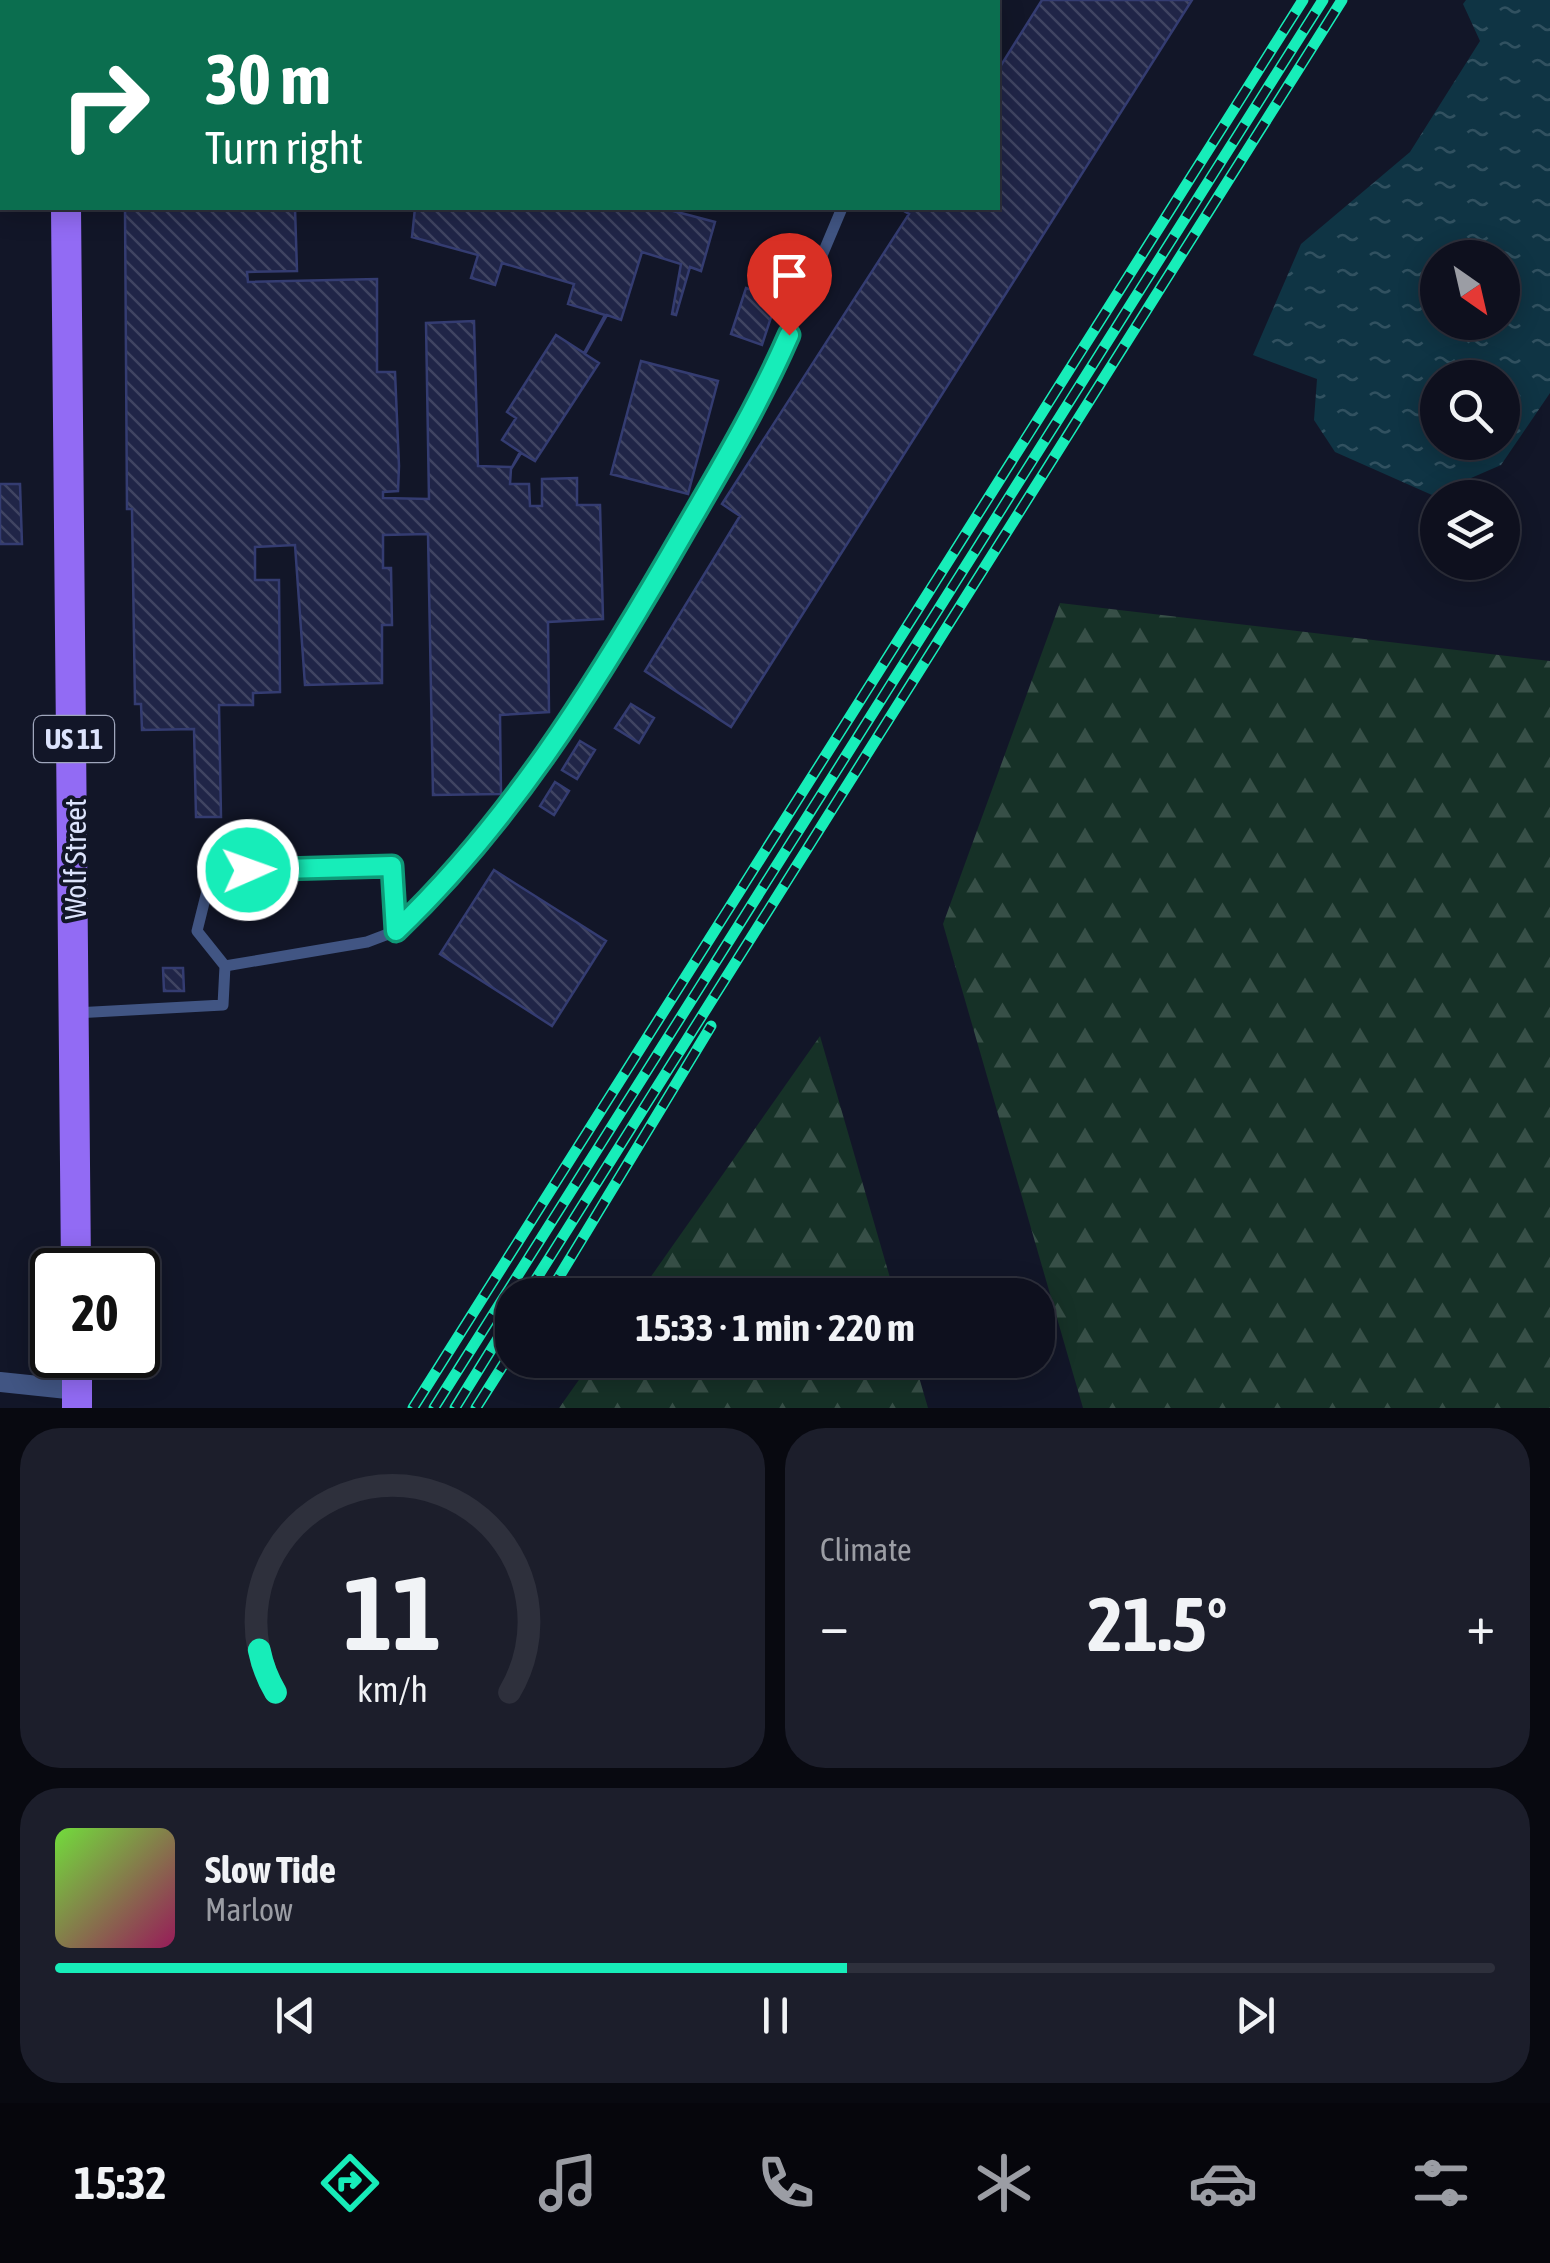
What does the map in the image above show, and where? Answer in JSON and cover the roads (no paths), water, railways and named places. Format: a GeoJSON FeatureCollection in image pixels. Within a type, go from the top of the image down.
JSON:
{"type":"FeatureCollection","features":[{"type":"Feature","properties":{"kind":"main road","name":"Wolf Street"},"geometry":{"type":"LineString","coordinates":[[66,210],[76,1248]]}},
{"type":"Feature","properties":{"kind":"street"},"geometry":{"type":"LineString","coordinates":[[0,1382],[77,1399]]}},
{"type":"Feature","properties":{"kind":"lane"},"geometry":{"type":"LineString","coordinates":[[225,966],[368,942],[396,931],[521,794],[590,692],[760,403],[841,210]]}},
{"type":"Feature","properties":{"kind":"lane"},"geometry":{"type":"LineString","coordinates":[[75,1014],[222,1005],[225,966],[198,931],[212,871],[392,866],[396,931]]}},
{"type":"Feature","properties":{"kind":"water"},"geometry":{"type":"Polygon","coordinates":[[[1466,0],[1550,0],[1550,393],[1520,437],[1520,360],[1420,360],[1420,460],[1504,460],[1466,480],[1420,480],[1420,490],[1335,452],[1314,420],[1317,379],[1253,355],[1301,244],[1410,152],[1480,41],[1463,4],[1466,0]]]}},
{"type":"Feature","properties":{"kind":"railway"},"geometry":{"type":"LineString","coordinates":[[413,1408],[1303,0]]}},
{"type":"Feature","properties":{"kind":"railway"},"geometry":{"type":"LineString","coordinates":[[434,1408],[1323,0]]}},
{"type":"Feature","properties":{"kind":"railway"},"geometry":{"type":"LineString","coordinates":[[537,1278],[1342,0]]}},
{"type":"Feature","properties":{"kind":"railway"},"geometry":{"type":"LineString","coordinates":[[558,1278],[711,1026]]}},
{"type":"Feature","properties":{"kind":"railway"},"geometry":{"type":"LineString","coordinates":[[455,1408],[495,1343]]}},
{"type":"Feature","properties":{"kind":"railway"},"geometry":{"type":"LineString","coordinates":[[476,1408],[495,1378]]}}]}
